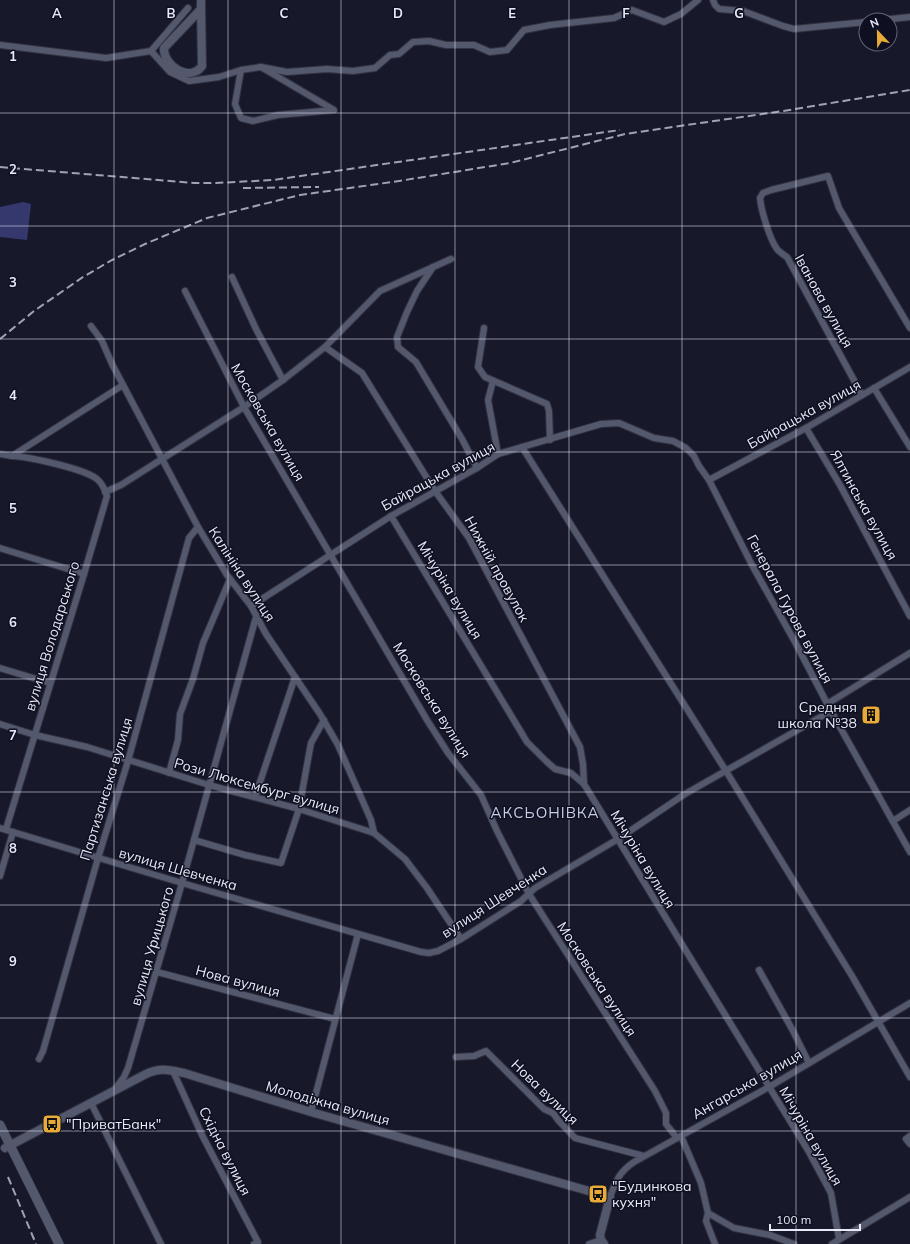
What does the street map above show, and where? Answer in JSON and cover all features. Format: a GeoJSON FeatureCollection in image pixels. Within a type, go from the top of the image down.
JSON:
{"type":"FeatureCollection","features":[{"type":"Feature","properties":{"kind":"main road"},"geometry":{"type":"LineString","coordinates":[[0,1125],[7,1147],[53,1244]]}},
{"type":"Feature","properties":{"kind":"main road"},"geometry":{"type":"LineString","coordinates":[[0,1139],[7,1147],[59,1244]]}},
{"type":"Feature","properties":{"kind":"street"},"geometry":{"type":"LineString","coordinates":[[201,0],[202,66],[199,71],[194,73],[178,71],[166,59],[164,48],[201,9]]}},
{"type":"Feature","properties":{"kind":"street"},"geometry":{"type":"LineString","coordinates":[[151,51],[170,72],[189,81],[219,77],[241,70],[261,68],[287,72],[327,69],[353,71],[375,68],[390,55],[399,54],[412,42],[429,41],[446,45],[474,45],[490,52],[507,50],[524,30],[550,25],[614,18],[632,10],[664,22],[681,14],[698,0]]}},
{"type":"Feature","properties":{"kind":"street"},"geometry":{"type":"LineString","coordinates":[[712,0],[714,5],[719,8],[743,11],[794,29],[858,23]]}},
{"type":"Feature","properties":{"kind":"street"},"geometry":{"type":"LineString","coordinates":[[0,45],[106,58],[151,51],[188,8]]}},
{"type":"Feature","properties":{"kind":"street"},"geometry":{"type":"LineString","coordinates":[[898,18],[910,17]]}},
{"type":"Feature","properties":{"kind":"street"},"geometry":{"type":"LineString","coordinates":[[241,70],[235,104],[241,118],[254,121],[278,115],[334,110],[261,68]]}},
{"type":"Feature","properties":{"kind":"street","name":"Іванова вулиця"},"geometry":{"type":"LineString","coordinates":[[862,395],[787,257],[778,250],[773,242],[761,207],[760,198],[763,193],[828,176],[839,208],[910,328]]}},
{"type":"Feature","properties":{"kind":"street"},"geometry":{"type":"LineString","coordinates":[[0,454],[59,465],[82,472],[98,479],[106,494],[244,407],[283,380],[325,347],[380,291],[451,259]]}},
{"type":"Feature","properties":{"kind":"street"},"geometry":{"type":"LineString","coordinates":[[434,266],[417,291],[407,312],[397,337],[398,348],[416,362],[462,439],[477,468]]}},
{"type":"Feature","properties":{"kind":"street"},"geometry":{"type":"LineString","coordinates":[[232,277],[256,329],[283,380]]}},
{"type":"Feature","properties":{"kind":"street","name":"Московська вулиця"},"geometry":{"type":"LineString","coordinates":[[185,291],[244,407],[427,720],[448,753],[480,795],[529,894],[655,1091],[666,1113],[666,1124],[679,1137],[701,1183],[708,1213],[706,1221],[715,1244]]}},
{"type":"Feature","properties":{"kind":"street","name":"Калініна вулиця"},"geometry":{"type":"LineString","coordinates":[[91,326],[102,341],[123,385],[198,527],[230,579],[251,606],[266,634],[324,720],[338,745],[371,820],[374,833]]}},
{"type":"Feature","properties":{"kind":"street"},"geometry":{"type":"LineString","coordinates":[[484,328],[478,367],[485,377],[547,404],[549,412],[550,440]]}},
{"type":"Feature","properties":{"kind":"street","name":"Нижній провулок"},"geometry":{"type":"LineString","coordinates":[[325,347],[362,373],[435,491],[469,538],[580,747],[584,784]]}},
{"type":"Feature","properties":{"kind":"street","name":"Байрацька вулиця"},"geometry":{"type":"LineString","coordinates":[[709,480],[806,428],[910,367]]}},
{"type":"Feature","properties":{"kind":"street"},"geometry":{"type":"LineString","coordinates":[[493,381],[488,400],[498,454]]}},
{"type":"Feature","properties":{"kind":"street"},"geometry":{"type":"LineString","coordinates":[[12,456],[123,385]]}},
{"type":"Feature","properties":{"kind":"street"},"geometry":{"type":"LineString","coordinates":[[874,388],[910,446]]}},
{"type":"Feature","properties":{"kind":"street","name":"Байрацька вулиця"},"geometry":{"type":"LineString","coordinates":[[251,606],[391,516],[477,468],[498,454],[601,424],[620,423],[654,438]]}},
{"type":"Feature","properties":{"kind":"street","name":"Ялтинська вулиця"},"geometry":{"type":"LineString","coordinates":[[806,428],[840,485],[910,616]]}},
{"type":"Feature","properties":{"kind":"street","name":"Генерала Гурова вулиця"},"geometry":{"type":"LineString","coordinates":[[654,438],[673,441],[686,448],[694,456],[709,480],[752,565],[795,642],[830,711],[910,852]]}},
{"type":"Feature","properties":{"kind":"street"},"geometry":{"type":"LineString","coordinates":[[522,447],[726,771],[852,976],[910,1077]]}},
{"type":"Feature","properties":{"kind":"street","name":"вулиця Володарського"},"geometry":{"type":"LineString","coordinates":[[3,828],[35,735],[84,574],[106,494]]}},
{"type":"Feature","properties":{"kind":"street","name":"Мічуріна вулиця"},"geometry":{"type":"LineString","coordinates":[[391,516],[527,742],[555,769],[571,773],[584,784],[809,1152],[831,1193],[841,1242]]}},
{"type":"Feature","properties":{"kind":"street","name":"Партизанська вулиця"},"geometry":{"type":"LineString","coordinates":[[39,1059],[43,1051],[98,858],[128,761],[189,538],[198,527]]}},
{"type":"Feature","properties":{"kind":"street"},"geometry":{"type":"LineString","coordinates":[[0,548],[84,574]]}},
{"type":"Feature","properties":{"kind":"street"},"geometry":{"type":"LineString","coordinates":[[169,773],[178,740],[180,714],[193,679],[203,643],[230,579]]}},
{"type":"Feature","properties":{"kind":"street","name":"вулиця Урицького"},"geometry":{"type":"LineString","coordinates":[[113,1092],[124,1077],[128,1068],[157,972],[256,617]]}},
{"type":"Feature","properties":{"kind":"street"},"geometry":{"type":"LineString","coordinates":[[827,704],[910,653]]}},
{"type":"Feature","properties":{"kind":"street"},"geometry":{"type":"LineString","coordinates":[[0,668],[50,683]]}},
{"type":"Feature","properties":{"kind":"street"},"geometry":{"type":"LineString","coordinates":[[255,797],[295,677]]}},
{"type":"Feature","properties":{"kind":"street","name":"вулиця Шевченка"},"geometry":{"type":"LineString","coordinates":[[3,828],[182,883],[421,952],[429,953],[438,951],[461,939],[521,901],[535,888],[618,839],[685,794],[830,711]]}},
{"type":"Feature","properties":{"kind":"street"},"geometry":{"type":"LineString","coordinates":[[194,840],[245,855],[282,863],[299,809],[311,743],[324,720]]}},
{"type":"Feature","properties":{"kind":"street","name":"Рози Люксембург вулиця"},"geometry":{"type":"LineString","coordinates":[[0,724],[35,735],[87,747],[128,761],[276,804],[299,809],[374,833],[405,859],[427,888],[461,939]]}},
{"type":"Feature","properties":{"kind":"street"},"geometry":{"type":"LineString","coordinates":[[893,821],[910,810]]}},
{"type":"Feature","properties":{"kind":"street"},"geometry":{"type":"LineString","coordinates":[[0,876],[13,832]]}},
{"type":"Feature","properties":{"kind":"street"},"geometry":{"type":"LineString","coordinates":[[311,1112],[358,934]]}},
{"type":"Feature","properties":{"kind":"street"},"geometry":{"type":"LineString","coordinates":[[758,970],[792,1029],[809,1064]]}},
{"type":"Feature","properties":{"kind":"street","name":"Нова вулиця"},"geometry":{"type":"LineString","coordinates":[[157,972],[335,1019]]}},
{"type":"Feature","properties":{"kind":"street","name":"Ангарська вулиця"},"geometry":{"type":"LineString","coordinates":[[610,1197],[616,1180],[624,1169],[644,1156],[769,1088],[910,1003]]}},
{"type":"Feature","properties":{"kind":"street","name":"Нова вулиця"},"geometry":{"type":"LineString","coordinates":[[456,1058],[474,1056],[486,1051],[544,1109],[553,1113],[575,1138],[644,1156]]}},
{"type":"Feature","properties":{"kind":"street","name":"Молодіжна вулиця"},"geometry":{"type":"LineString","coordinates":[[7,1147],[152,1071],[165,1069],[610,1197]]}},
{"type":"Feature","properties":{"kind":"street","name":"Східна вулиця"},"geometry":{"type":"LineString","coordinates":[[173,1071],[202,1135],[256,1243]]}},
{"type":"Feature","properties":{"kind":"street"},"geometry":{"type":"LineString","coordinates":[[91,1104],[161,1244]]}},
{"type":"Feature","properties":{"kind":"street"},"geometry":{"type":"LineString","coordinates":[[910,1136],[906,1139],[910,1144]]}},
{"type":"Feature","properties":{"kind":"street"},"geometry":{"type":"LineString","coordinates":[[589,1244],[603,1242],[600,1235],[600,1229],[610,1197]]}},
{"type":"Feature","properties":{"kind":"street"},"geometry":{"type":"LineString","coordinates":[[832,1244],[841,1242],[910,1197]]}},
{"type":"Feature","properties":{"kind":"street"},"geometry":{"type":"LineString","coordinates":[[708,1213],[734,1228],[770,1235],[794,1244]]}},
{"type":"Feature","properties":{"kind":"shaded area"},"geometry":{"type":"Polygon","coordinates":[[[23,202],[31,204],[27,240],[0,237],[0,207],[23,202]]]}},
{"type":"Feature","properties":{"kind":"railway"},"geometry":{"type":"LineString","coordinates":[[0,339],[34,311],[83,277],[112,260],[145,244],[207,218],[300,195],[510,163],[625,134],[783,111],[910,90]]}},
{"type":"Feature","properties":{"kind":"railway"},"geometry":{"type":"LineString","coordinates":[[0,167],[194,183],[273,180],[620,130]]}},
{"type":"Feature","properties":{"kind":"railway"},"geometry":{"type":"LineString","coordinates":[[243,188],[319,187]]}},
{"type":"Feature","properties":{"kind":"railway"},"geometry":{"type":"LineString","coordinates":[[8,1177],[36,1244]]}},
{"type":"Feature","properties":{"kind":"place","name":"Средняя школа №38"},"geometry":{"type":"Point","coordinates":[871,715]}},
{"type":"Feature","properties":{"kind":"place","name":"\"ПриватБанк\""},"geometry":{"type":"Point","coordinates":[52,1124]}},
{"type":"Feature","properties":{"kind":"place","name":"\"Будинкова кухня\""},"geometry":{"type":"Point","coordinates":[598,1194]}},
{"type":"Feature","properties":{"kind":"district","name":"АКСЬОНІВКА"},"geometry":{"type":"Point","coordinates":[545,812]}}]}
